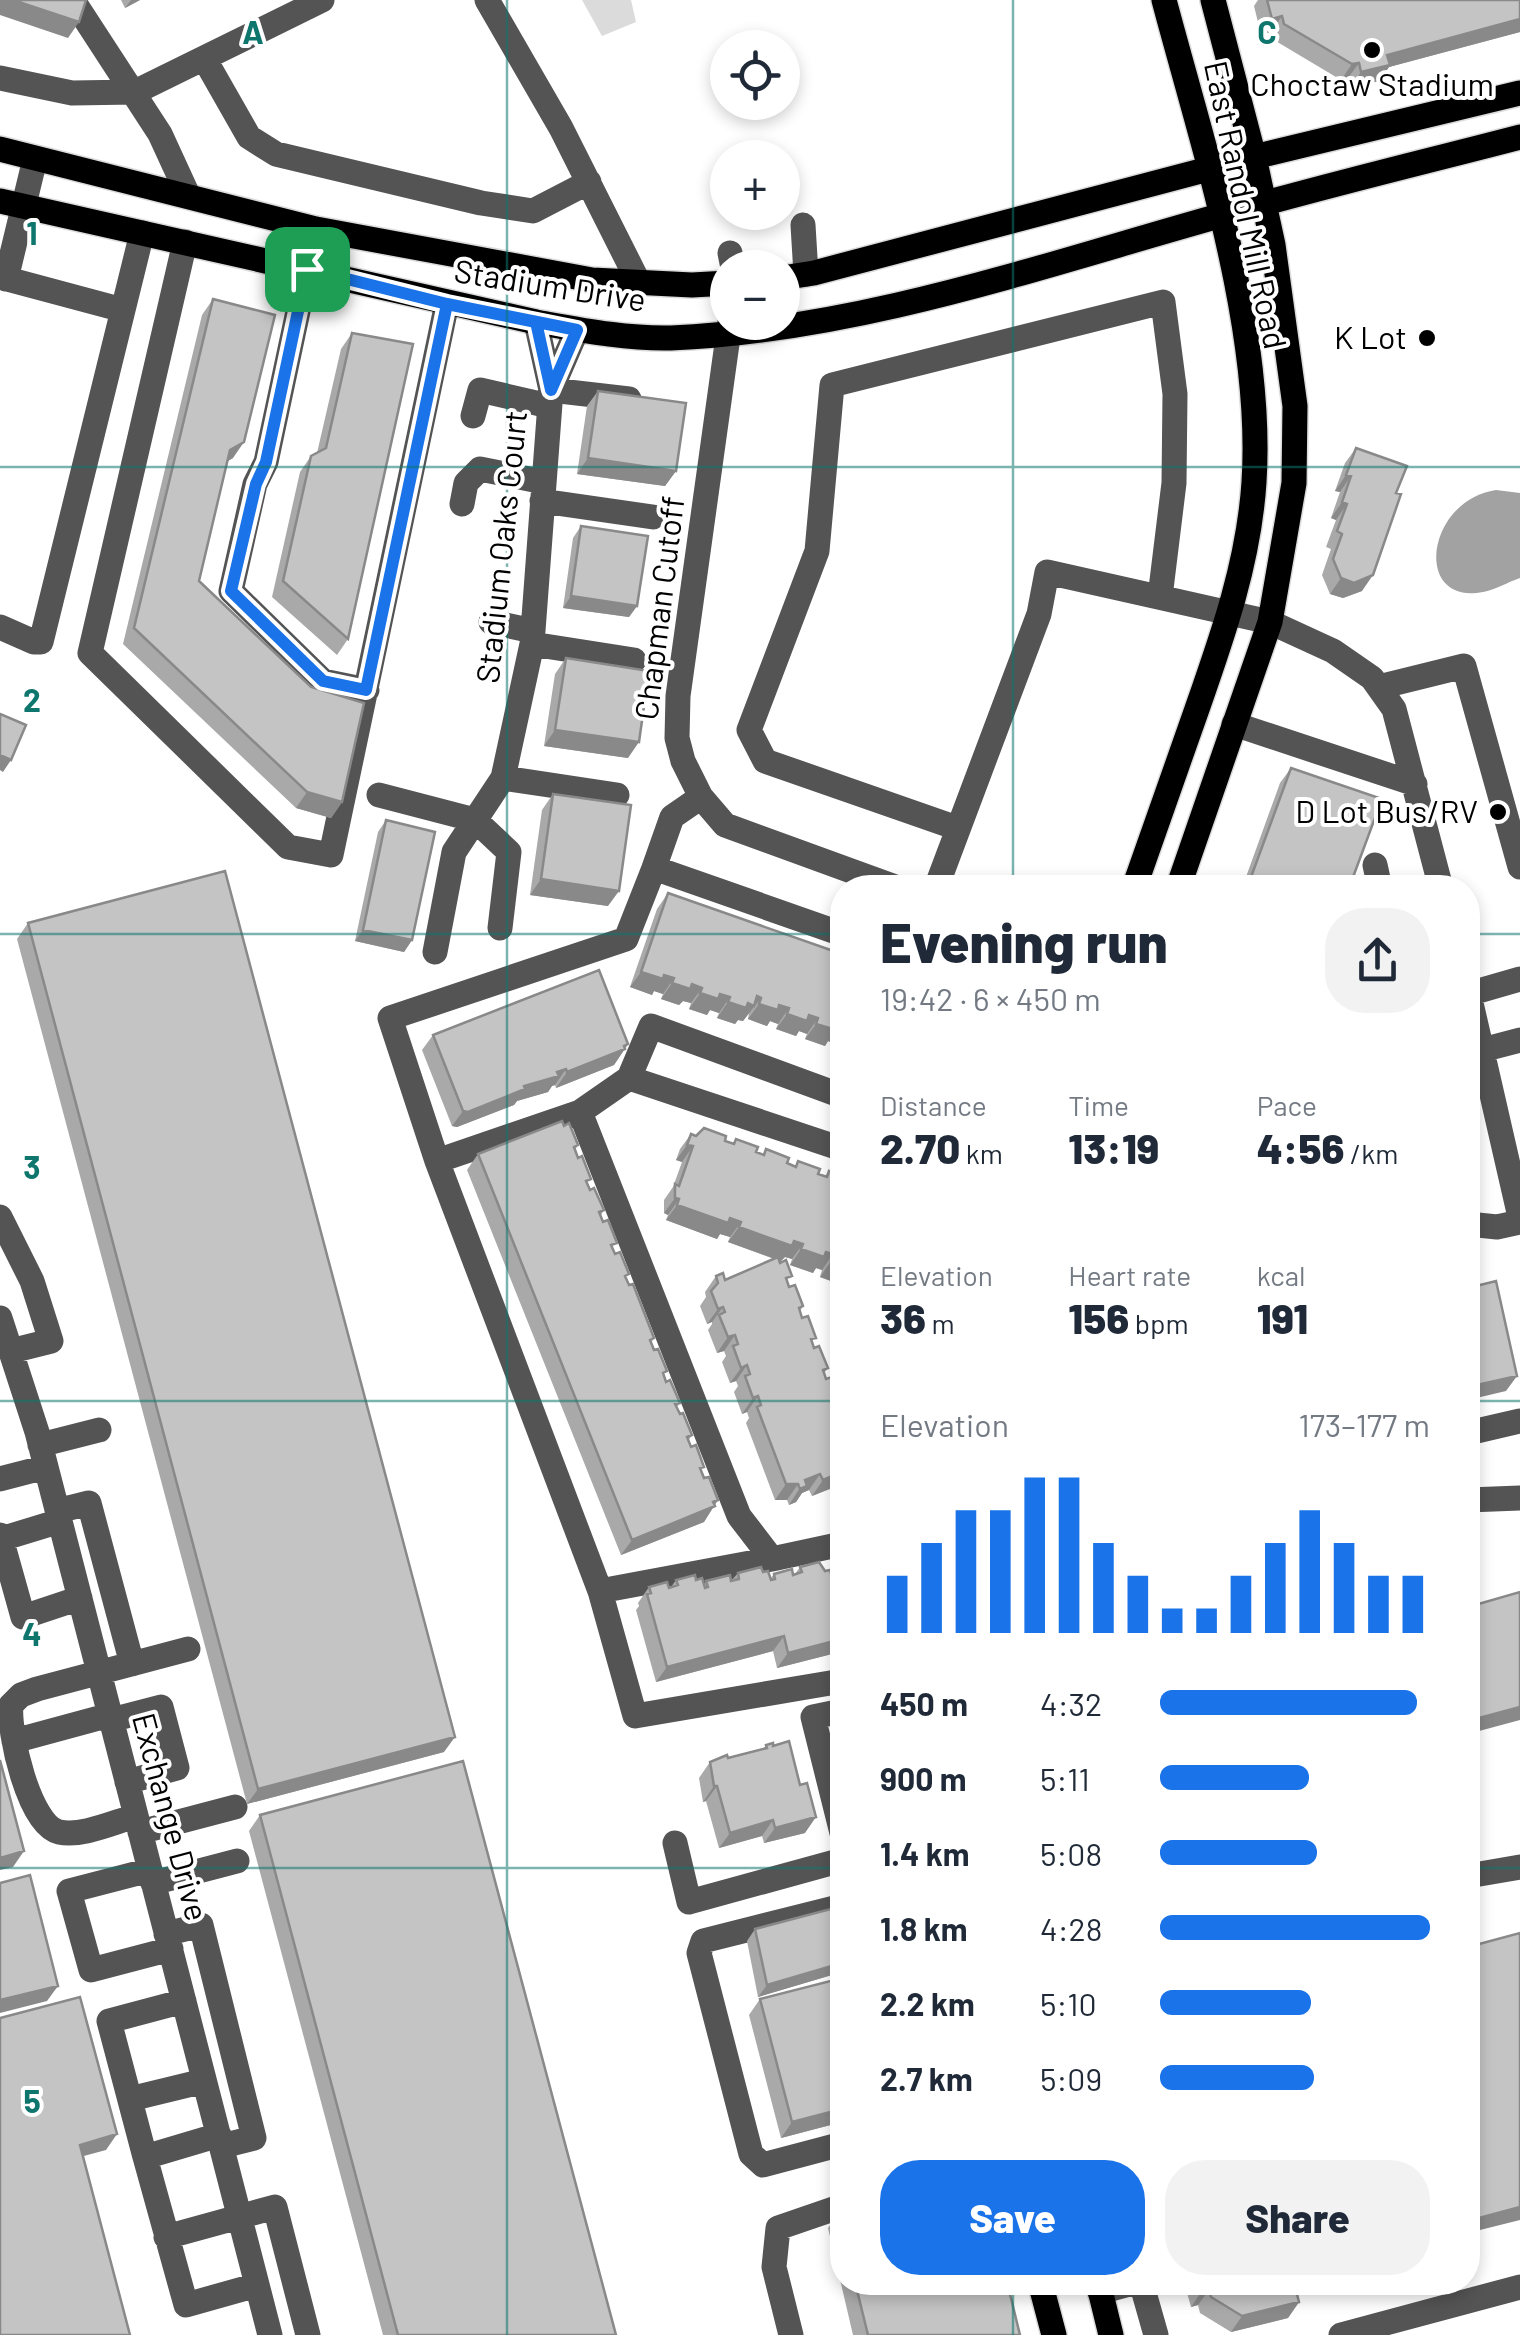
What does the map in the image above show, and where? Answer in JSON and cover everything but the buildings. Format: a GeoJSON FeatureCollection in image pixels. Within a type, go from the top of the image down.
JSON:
{"type":"FeatureCollection","features":[{"type":"Feature","properties":{"kind":"main road","name":"East Randol Mill Road"},"geometry":{"type":"LineString","coordinates":[[1139,875],[1231,613],[1246,545],[1254,481],[1247,354],[1210,170],[1164,0]]}},
{"type":"Feature","properties":{"kind":"main road","name":"East Randol Mill Road"},"geometry":{"type":"LineString","coordinates":[[1182,875],[1270,622],[1294,483],[1295,406],[1289,344],[1254,158],[1213,0]]}},
{"type":"Feature","properties":{"kind":"main road"},"geometry":{"type":"LineString","coordinates":[[800,274],[1520,93]]}},
{"type":"Feature","properties":{"kind":"main road","name":"Stadium Drive"},"geometry":{"type":"LineString","coordinates":[[800,322],[941,295],[1220,215],[1520,137]]}},
{"type":"Feature","properties":{"kind":"main road","name":"Stadium Drive"},"geometry":{"type":"LineString","coordinates":[[0,149],[316,229],[592,280],[710,283]]}},
{"type":"Feature","properties":{"kind":"main road","name":"Stadium Drive"},"geometry":{"type":"LineString","coordinates":[[12,204],[577,330],[670,338],[710,331]]}},
{"type":"Feature","properties":{"kind":"main road"},"geometry":{"type":"LineString","coordinates":[[307,269],[316,229]]}},
{"type":"Feature","properties":{"kind":"main road"},"geometry":{"type":"LineString","coordinates":[[1043,2295],[1054,2335]]}},
{"type":"Feature","properties":{"kind":"main road"},"geometry":{"type":"LineString","coordinates":[[1101,2295],[1111,2335]]}},
{"type":"Feature","properties":{"kind":"street"},"geometry":{"type":"LineString","coordinates":[[0,78],[72,94],[135,92],[322,0]]}},
{"type":"Feature","properties":{"kind":"street"},"geometry":{"type":"LineString","coordinates":[[487,0],[589,182],[640,283]]}},
{"type":"Feature","properties":{"kind":"street"},"geometry":{"type":"LineString","coordinates":[[78,8],[160,134],[188,195]]}},
{"type":"Feature","properties":{"kind":"street"},"geometry":{"type":"LineString","coordinates":[[204,58],[248,136],[276,154],[482,203],[533,211],[589,182]]}},
{"type":"Feature","properties":{"kind":"street"},"geometry":{"type":"LineString","coordinates":[[35,159],[12,204],[3,278],[123,310]]}},
{"type":"Feature","properties":{"kind":"street"},"geometry":{"type":"LineString","coordinates":[[798,250],[802,224]]}},
{"type":"Feature","properties":{"kind":"street"},"geometry":{"type":"LineString","coordinates":[[0,628],[41,642],[142,233]]}},
{"type":"Feature","properties":{"kind":"street"},"geometry":{"type":"LineString","coordinates":[[186,242],[90,652],[288,848],[331,855],[447,304]]}},
{"type":"Feature","properties":{"kind":"street"},"geometry":{"type":"LineString","coordinates":[[307,269],[266,462],[256,484],[231,591],[323,681],[366,690]]}},
{"type":"Feature","properties":{"kind":"street"},"geometry":{"type":"LineString","coordinates":[[957,828],[764,760],[749,730],[817,551],[832,384],[1163,302],[1175,394],[1174,483],[1160,597]]}},
{"type":"Feature","properties":{"kind":"street","name":"Stadium Oaks Court"},"geometry":{"type":"LineString","coordinates":[[436,952],[454,852],[503,778],[532,638],[550,398],[536,322]]}},
{"type":"Feature","properties":{"kind":"street","name":"Stadium Oaks Court"},"geometry":{"type":"LineString","coordinates":[[550,398],[577,330]]}},
{"type":"Feature","properties":{"kind":"street","name":"Chapman Cutoff"},"geometry":{"type":"LineString","coordinates":[[727,340],[678,696],[677,738],[700,796],[726,825],[863,875]]}},
{"type":"Feature","properties":{"kind":"street"},"geometry":{"type":"LineString","coordinates":[[473,416],[480,390],[658,403]]}},
{"type":"Feature","properties":{"kind":"street"},"geometry":{"type":"LineString","coordinates":[[462,504],[466,483],[480,469],[543,492],[653,517]]}},
{"type":"Feature","properties":{"kind":"street"},"geometry":{"type":"LineString","coordinates":[[941,875],[1039,614],[1047,572],[1270,622],[1333,650],[1372,678],[1394,709],[1438,875]]}},
{"type":"Feature","properties":{"kind":"street"},"geometry":{"type":"LineString","coordinates":[[491,622],[532,638],[634,660]]}},
{"type":"Feature","properties":{"kind":"street"},"geometry":{"type":"LineString","coordinates":[[1379,687],[1464,666],[1520,867]]}},
{"type":"Feature","properties":{"kind":"street"},"geometry":{"type":"LineString","coordinates":[[1234,724],[1415,784]]}},
{"type":"Feature","properties":{"kind":"street"},"geometry":{"type":"LineString","coordinates":[[503,778],[617,795]]}},
{"type":"Feature","properties":{"kind":"street"},"geometry":{"type":"LineString","coordinates":[[379,795],[475,820],[509,852],[500,928]]}},
{"type":"Feature","properties":{"kind":"street"},"geometry":{"type":"LineString","coordinates":[[700,796],[672,817],[626,939],[390,1018],[436,1161],[600,1591],[635,1716],[830,1682]]}},
{"type":"Feature","properties":{"kind":"street"},"geometry":{"type":"LineString","coordinates":[[654,868],[830,930]]}},
{"type":"Feature","properties":{"kind":"street"},"geometry":{"type":"LineString","coordinates":[[1480,989],[1520,979]]}},
{"type":"Feature","properties":{"kind":"street"},"geometry":{"type":"LineString","coordinates":[[436,1161],[580,1112],[629,1078],[651,1026],[830,1092]]}},
{"type":"Feature","properties":{"kind":"street"},"geometry":{"type":"LineString","coordinates":[[1482,1050],[1520,1040]]}},
{"type":"Feature","properties":{"kind":"street"},"geometry":{"type":"LineString","coordinates":[[1480,1045],[1520,1220],[1497,1227],[1480,1225]]}},
{"type":"Feature","properties":{"kind":"street"},"geometry":{"type":"LineString","coordinates":[[629,1078],[830,1145]]}},
{"type":"Feature","properties":{"kind":"street"},"geometry":{"type":"LineString","coordinates":[[580,1112],[739,1516],[772,1558]]}},
{"type":"Feature","properties":{"kind":"street"},"geometry":{"type":"LineString","coordinates":[[0,1218],[6,1245],[32,1282],[51,1341],[4,1333]]}},
{"type":"Feature","properties":{"kind":"street","name":"Exchange Drive"},"geometry":{"type":"LineString","coordinates":[[4,1333],[43,1456],[268,2327]]}},
{"type":"Feature","properties":{"kind":"street"},"geometry":{"type":"LineString","coordinates":[[1480,1430],[1520,1420]]}},
{"type":"Feature","properties":{"kind":"street"},"geometry":{"type":"LineString","coordinates":[[0,1479],[99,1430]]}},
{"type":"Feature","properties":{"kind":"street"},"geometry":{"type":"LineString","coordinates":[[1480,1500],[1520,1498]]}},
{"type":"Feature","properties":{"kind":"street"},"geometry":{"type":"LineString","coordinates":[[118,1614],[83,1610],[24,1617],[1,1537],[89,1503],[132,1664]]}},
{"type":"Feature","properties":{"kind":"street"},"geometry":{"type":"LineString","coordinates":[[600,1591],[830,1546]]}},
{"type":"Feature","properties":{"kind":"street"},"geometry":{"type":"LineString","coordinates":[[71,1566],[104,1557]]}},
{"type":"Feature","properties":{"kind":"street"},"geometry":{"type":"LineString","coordinates":[[188,1649],[21,1695],[11,1705],[9,1719],[14,1741],[32,1801],[42,1820],[54,1831],[72,1833],[234,1807]]}},
{"type":"Feature","properties":{"kind":"street"},"geometry":{"type":"LineString","coordinates":[[14,1741],[160,1707],[177,1768],[128,1782]]}},
{"type":"Feature","properties":{"kind":"street"},"geometry":{"type":"LineString","coordinates":[[830,1713],[814,1717],[830,1783]]}},
{"type":"Feature","properties":{"kind":"street"},"geometry":{"type":"LineString","coordinates":[[675,1842],[689,1902],[830,1863]]}},
{"type":"Feature","properties":{"kind":"street"},"geometry":{"type":"LineString","coordinates":[[145,2157],[254,2138],[201,1925],[168,1942],[91,1970],[69,1891],[237,1861]]}},
{"type":"Feature","properties":{"kind":"street"},"geometry":{"type":"LineString","coordinates":[[1480,1874],[1520,1867]]}},
{"type":"Feature","properties":{"kind":"street"},"geometry":{"type":"LineString","coordinates":[[830,1909],[703,1941],[699,1952],[751,2154],[764,2165],[830,2147]]}},
{"type":"Feature","properties":{"kind":"street"},"geometry":{"type":"LineString","coordinates":[[216,1982],[109,2020],[186,2305],[258,2286]]}},
{"type":"Feature","properties":{"kind":"street"},"geometry":{"type":"LineString","coordinates":[[196,2049],[231,2039]]}},
{"type":"Feature","properties":{"kind":"street"},"geometry":{"type":"LineString","coordinates":[[130,2099],[208,2092],[244,2096]]}},
{"type":"Feature","properties":{"kind":"street"},"geometry":{"type":"LineString","coordinates":[[166,2237],[276,2207],[305,2322],[268,2327]]}},
{"type":"Feature","properties":{"kind":"street"},"geometry":{"type":"LineString","coordinates":[[790,2335],[774,2267],[778,2228],[830,2210]]}},
{"type":"Feature","properties":{"kind":"street"},"geometry":{"type":"LineString","coordinates":[[1341,2335],[1520,2287]]}},
{"type":"Feature","properties":{"kind":"street"},"geometry":{"type":"LineString","coordinates":[[1143,2295],[1156,2335]]}},
{"type":"Feature","properties":{"kind":"shaded area"},"geometry":{"type":"Polygon","coordinates":[[[582,0],[631,0],[636,22],[602,36],[582,0]]]}},
{"type":"Feature","properties":{"kind":"shaded area"},"geometry":{"type":"Polygon","coordinates":[[[1496,490],[1520,493],[1520,578],[1488,591],[1461,592],[1446,584],[1438,569],[1442,531],[1454,513],[1472,498],[1496,490]]]}},
{"type":"Feature","properties":{"kind":"place","name":"Choctaw Stadium"},"geometry":{"type":"Point","coordinates":[1372,50]}},
{"type":"Feature","properties":{"kind":"place","name":"K Lot"},"geometry":{"type":"Point","coordinates":[1427,338]}},
{"type":"Feature","properties":{"kind":"place","name":"D Lot Bus/RV"},"geometry":{"type":"Point","coordinates":[1498,812]}},
{"type":"Feature","properties":{"kind":"route"},"geometry":{"type":"LineString","coordinates":[[307,269],[266,462],[256,484],[231,591],[323,681],[366,690],[447,304],[536,322],[551,390],[577,330],[447,304],[307,269]]}}]}
